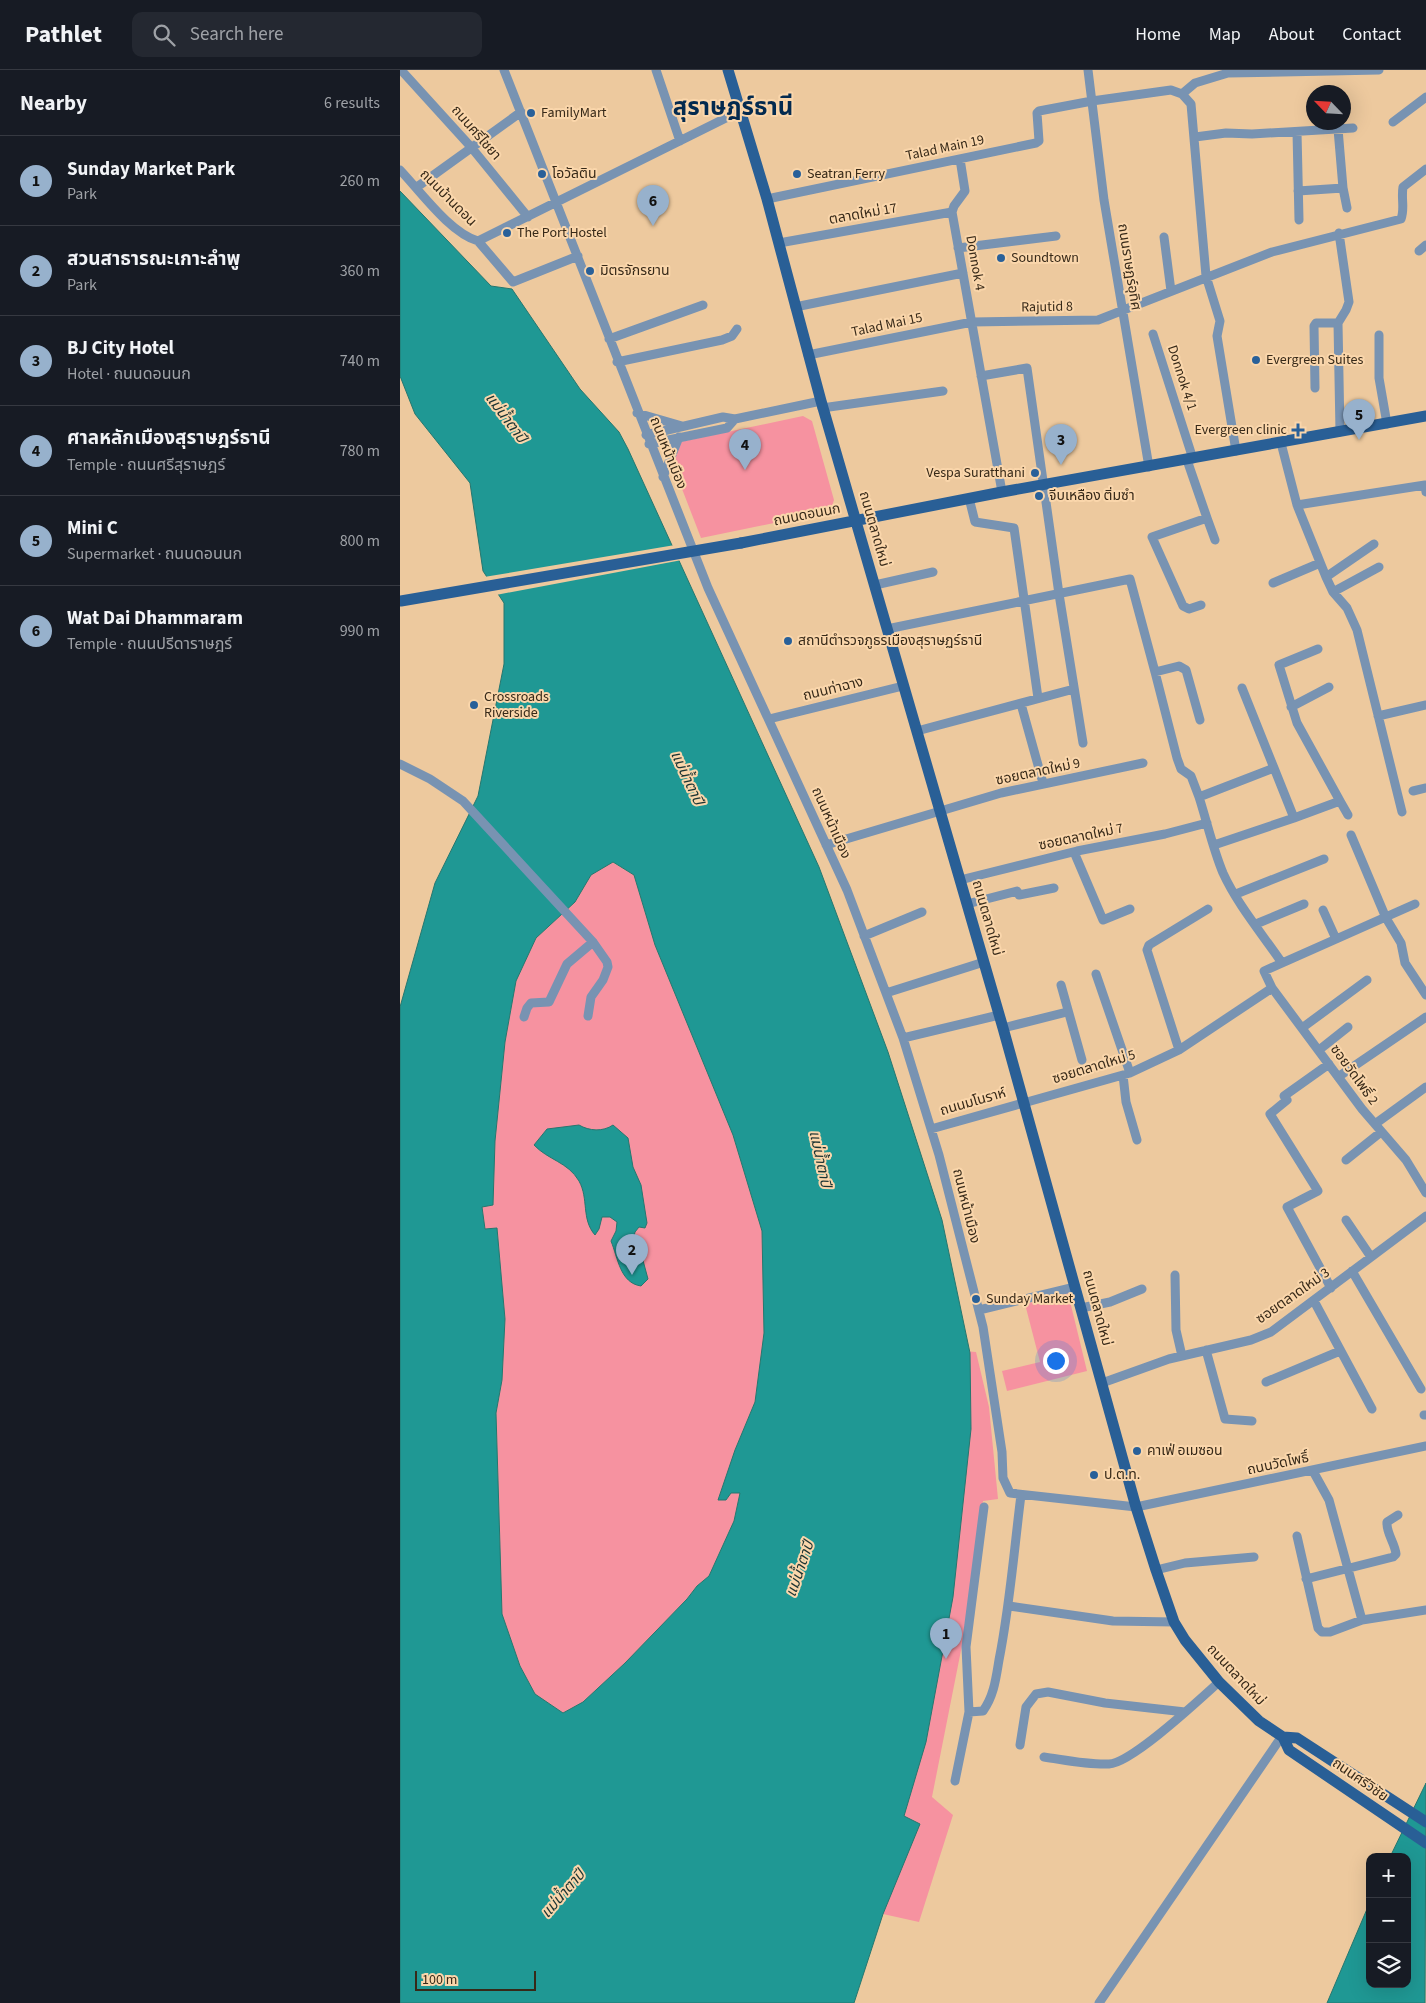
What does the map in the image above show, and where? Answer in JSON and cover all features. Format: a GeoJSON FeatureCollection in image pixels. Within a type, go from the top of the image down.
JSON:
{"type":"FeatureCollection","features":[{"type":"Feature","properties":{"kind":"main road","name":"ถนนตลาดใหม่"},"geometry":{"type":"LineString","coordinates":[[728,70],[768,199],[808,355],[1003,1028],[1136,1507],[1156,1570],[1174,1622],[1185,1640],[1220,1682],[1259,1721],[1282,1737]]}},
{"type":"Feature","properties":{"kind":"main road","name":"ถนนดอนนก"},"geometry":{"type":"LineString","coordinates":[[400,601],[741,544],[969,498],[1190,460],[1426,416]]}},
{"type":"Feature","properties":{"kind":"main road","name":"ถนนศรีวิชัย"},"geometry":{"type":"LineString","coordinates":[[1282,1737],[1297,1738],[1426,1822]]}},
{"type":"Feature","properties":{"kind":"main road","name":"ถนนศรีวิชัย"},"geometry":{"type":"LineString","coordinates":[[1282,1737],[1289,1750],[1426,1843]]}},
{"type":"Feature","properties":{"kind":"street","name":"ถนนศรีไชยา"},"geometry":{"type":"LineString","coordinates":[[401,70],[471,147],[528,217]]}},
{"type":"Feature","properties":{"kind":"street","name":"ถนนหน้าเมือง"},"geometry":{"type":"LineString","coordinates":[[504,70],[578,256],[637,413],[708,588],[826,845],[864,936],[903,1038],[931,1129],[979,1310],[1000,1443],[1003,1478],[1010,1493],[1021,1495]]}},
{"type":"Feature","properties":{"kind":"street"},"geometry":{"type":"LineString","coordinates":[[656,70],[680,141]]}},
{"type":"Feature","properties":{"kind":"street","name":"ถนนราษฏร์อุทิศ"},"geometry":{"type":"LineString","coordinates":[[1088,70],[1122,312],[1149,467]]}},
{"type":"Feature","properties":{"kind":"street"},"geometry":{"type":"LineString","coordinates":[[1182,94],[1195,83],[1228,73],[1379,70]]}},
{"type":"Feature","properties":{"kind":"street"},"geometry":{"type":"LineString","coordinates":[[1092,101],[1171,90],[1182,94],[1191,104],[1206,276],[1220,321],[1217,336],[1236,451]]}},
{"type":"Feature","properties":{"kind":"street"},"geometry":{"type":"LineString","coordinates":[[1393,122],[1426,98]]}},
{"type":"Feature","properties":{"kind":"street","name":"Talad Main 19"},"geometry":{"type":"LineString","coordinates":[[768,199],[1039,141],[1037,113],[1039,111],[1092,101]]}},
{"type":"Feature","properties":{"kind":"street"},"geometry":{"type":"LineString","coordinates":[[578,256],[513,282],[478,241],[740,111]]}},
{"type":"Feature","properties":{"kind":"street"},"geometry":{"type":"LineString","coordinates":[[417,187],[521,112]]}},
{"type":"Feature","properties":{"kind":"street"},"geometry":{"type":"LineString","coordinates":[[1195,137],[1226,133],[1324,130]]}},
{"type":"Feature","properties":{"kind":"street"},"geometry":{"type":"LineString","coordinates":[[1338,130],[1346,208]]}},
{"type":"Feature","properties":{"kind":"street"},"geometry":{"type":"LineString","coordinates":[[1297,132],[1299,220]]}},
{"type":"Feature","properties":{"kind":"street"},"geometry":{"type":"LineString","coordinates":[[952,212],[965,190],[960,159]]}},
{"type":"Feature","properties":{"kind":"street","name":"Rajutid 8"},"geometry":{"type":"LineString","coordinates":[[972,322],[1098,320],[1122,312],[1206,276],[1272,252],[1339,234],[1391,223],[1400,219],[1404,212],[1403,187],[1426,169]]}},
{"type":"Feature","properties":{"kind":"street","name":"ถนนบ้านดอน"},"geometry":{"type":"LineString","coordinates":[[400,170],[455,228],[466,238],[478,241]]}},
{"type":"Feature","properties":{"kind":"street"},"geometry":{"type":"LineString","coordinates":[[1298,191],[1343,188]]}},
{"type":"Feature","properties":{"kind":"street","name":"ตลาดใหม่ 17"},"geometry":{"type":"LineString","coordinates":[[779,244],[952,212]]}},
{"type":"Feature","properties":{"kind":"street","name":"Donnok 4"},"geometry":{"type":"LineString","coordinates":[[952,212],[1002,492]]}},
{"type":"Feature","properties":{"kind":"street"},"geometry":{"type":"LineString","coordinates":[[1339,234],[1348,302],[1346,310],[1338,323],[1340,432]]}},
{"type":"Feature","properties":{"kind":"street"},"geometry":{"type":"LineString","coordinates":[[958,248],[1056,236]]}},
{"type":"Feature","properties":{"kind":"street"},"geometry":{"type":"LineString","coordinates":[[1164,237],[1171,291]]}},
{"type":"Feature","properties":{"kind":"street"},"geometry":{"type":"LineString","coordinates":[[795,307],[963,273]]}},
{"type":"Feature","properties":{"kind":"street"},"geometry":{"type":"LineString","coordinates":[[609,339],[704,304]]}},
{"type":"Feature","properties":{"kind":"street","name":"Talad Mai 15"},"geometry":{"type":"LineString","coordinates":[[808,355],[972,322]]}},
{"type":"Feature","properties":{"kind":"street"},"geometry":{"type":"LineString","coordinates":[[1315,388],[1314,326],[1316,323],[1338,323]]}},
{"type":"Feature","properties":{"kind":"street"},"geometry":{"type":"LineString","coordinates":[[617,362],[722,340],[732,336],[737,329]]}},
{"type":"Feature","properties":{"kind":"street","name":"Donnok 4/1"},"geometry":{"type":"LineString","coordinates":[[1153,334],[1215,540]]}},
{"type":"Feature","properties":{"kind":"street"},"geometry":{"type":"LineString","coordinates":[[1379,335],[1379,378],[1387,424]]}},
{"type":"Feature","properties":{"kind":"street"},"geometry":{"type":"LineString","coordinates":[[982,376],[1027,368],[1058,594],[1083,743]]}},
{"type":"Feature","properties":{"kind":"street"},"geometry":{"type":"LineString","coordinates":[[648,440],[684,426],[723,417],[734,419],[822,404],[943,391]]}},
{"type":"Feature","properties":{"kind":"street"},"geometry":{"type":"LineString","coordinates":[[637,413],[684,426]]}},
{"type":"Feature","properties":{"kind":"street"},"geometry":{"type":"LineString","coordinates":[[648,440],[679,437],[727,428],[734,419]]}},
{"type":"Feature","properties":{"kind":"street"},"geometry":{"type":"LineString","coordinates":[[663,477],[679,437]]}},
{"type":"Feature","properties":{"kind":"street"},"geometry":{"type":"LineString","coordinates":[[1281,443],[1297,505],[1320,563],[1333,592],[1347,608],[1357,630],[1402,812]]}},
{"type":"Feature","properties":{"kind":"street"},"geometry":{"type":"LineString","coordinates":[[1297,505],[1424,485],[1426,492]]}},
{"type":"Feature","properties":{"kind":"street"},"geometry":{"type":"LineString","coordinates":[[969,498],[975,522],[1014,528],[1038,698]]}},
{"type":"Feature","properties":{"kind":"street"},"geometry":{"type":"LineString","coordinates":[[1201,605],[1190,609],[1183,606],[1152,537],[1207,518]]}},
{"type":"Feature","properties":{"kind":"street"},"geometry":{"type":"LineString","coordinates":[[1326,577],[1374,544]]}},
{"type":"Feature","properties":{"kind":"street"},"geometry":{"type":"LineString","coordinates":[[1273,583],[1320,563]]}},
{"type":"Feature","properties":{"kind":"street"},"geometry":{"type":"LineString","coordinates":[[1333,592],[1380,567]]}},
{"type":"Feature","properties":{"kind":"street"},"geometry":{"type":"LineString","coordinates":[[875,585],[933,572]]}},
{"type":"Feature","properties":{"kind":"street"},"geometry":{"type":"LineString","coordinates":[[887,629],[1130,579],[1181,769],[1191,776],[1224,874],[1282,963],[1415,904]]}},
{"type":"Feature","properties":{"kind":"street"},"geometry":{"type":"LineString","coordinates":[[1318,649],[1279,665],[1297,723],[1348,815]]}},
{"type":"Feature","properties":{"kind":"street"},"geometry":{"type":"LineString","coordinates":[[1155,672],[1179,666],[1186,670],[1200,720]]}},
{"type":"Feature","properties":{"kind":"street","name":"ถนนท่าฉาง"},"geometry":{"type":"LineString","coordinates":[[769,719],[903,686]]}},
{"type":"Feature","properties":{"kind":"street"},"geometry":{"type":"LineString","coordinates":[[1291,707],[1329,687]]}},
{"type":"Feature","properties":{"kind":"street"},"geometry":{"type":"LineString","coordinates":[[1242,688],[1294,818]]}},
{"type":"Feature","properties":{"kind":"street"},"geometry":{"type":"LineString","coordinates":[[917,731],[1074,689]]}},
{"type":"Feature","properties":{"kind":"street"},"geometry":{"type":"LineString","coordinates":[[1021,704],[1043,783]]}},
{"type":"Feature","properties":{"kind":"street"},"geometry":{"type":"LineString","coordinates":[[1378,716],[1426,705]]}},
{"type":"Feature","properties":{"kind":"street","name":"ซอยตลาดใหม่ 9"},"geometry":{"type":"LineString","coordinates":[[826,845],[1043,783],[1108,772],[1143,763]]}},
{"type":"Feature","properties":{"kind":"street"},"geometry":{"type":"LineString","coordinates":[[400,764],[430,779],[463,801],[593,942],[607,962],[608,967],[603,980],[591,998],[588,1016]]}},
{"type":"Feature","properties":{"kind":"street"},"geometry":{"type":"LineString","coordinates":[[1199,796],[1274,768]]}},
{"type":"Feature","properties":{"kind":"street"},"geometry":{"type":"LineString","coordinates":[[1413,791],[1426,788]]}},
{"type":"Feature","properties":{"kind":"street"},"geometry":{"type":"LineString","coordinates":[[1214,845],[1340,801]]}},
{"type":"Feature","properties":{"kind":"street","name":"ซอยตลาดใหม่ 7"},"geometry":{"type":"LineString","coordinates":[[960,880],[1074,852],[1165,834],[1207,823]]}},
{"type":"Feature","properties":{"kind":"street"},"geometry":{"type":"LineString","coordinates":[[1351,835],[1386,918],[1401,943],[1405,963],[1426,995]]}},
{"type":"Feature","properties":{"kind":"street"},"geometry":{"type":"LineString","coordinates":[[1074,852],[1103,920],[1130,909]]}},
{"type":"Feature","properties":{"kind":"street"},"geometry":{"type":"LineString","coordinates":[[1236,894],[1324,859]]}},
{"type":"Feature","properties":{"kind":"street"},"geometry":{"type":"LineString","coordinates":[[967,904],[1017,892],[1019,894],[1054,888]]}},
{"type":"Feature","properties":{"kind":"street"},"geometry":{"type":"LineString","coordinates":[[1256,924],[1304,904]]}},
{"type":"Feature","properties":{"kind":"street"},"geometry":{"type":"LineString","coordinates":[[1179,1050],[1147,950],[1149,945],[1208,909]]}},
{"type":"Feature","properties":{"kind":"street"},"geometry":{"type":"LineString","coordinates":[[1323,910],[1336,939]]}},
{"type":"Feature","properties":{"kind":"street"},"geometry":{"type":"LineString","coordinates":[[864,936],[922,912]]}},
{"type":"Feature","properties":{"kind":"street"},"geometry":{"type":"LineString","coordinates":[[524,1017],[531,1003],[549,1002],[567,964],[593,942]]}},
{"type":"Feature","properties":{"kind":"street"},"geometry":{"type":"LineString","coordinates":[[886,993],[984,962]]}},
{"type":"Feature","properties":{"kind":"street","name":"ซอยวัดโพธิ์ 2"},"geometry":{"type":"LineString","coordinates":[[1282,963],[1264,971],[1272,988],[1374,1124],[1422,1177],[1426,1193]]}},
{"type":"Feature","properties":{"kind":"street"},"geometry":{"type":"LineString","coordinates":[[1096,974],[1126,1074],[1126,1102],[1137,1140]]}},
{"type":"Feature","properties":{"kind":"street"},"geometry":{"type":"LineString","coordinates":[[1302,1028],[1367,980]]}},
{"type":"Feature","properties":{"kind":"street"},"geometry":{"type":"LineString","coordinates":[[1061,985],[1082,1060]]}},
{"type":"Feature","properties":{"kind":"street","name":"ซอยตลาดใหม่ 5"},"geometry":{"type":"LineString","coordinates":[[1024,1102],[1126,1074],[1179,1050],[1272,988]]}},
{"type":"Feature","properties":{"kind":"street"},"geometry":{"type":"LineString","coordinates":[[1003,1028],[1068,1012]]}},
{"type":"Feature","properties":{"kind":"street"},"geometry":{"type":"LineString","coordinates":[[903,1038],[999,1015]]}},
{"type":"Feature","properties":{"kind":"street"},"geometry":{"type":"LineString","coordinates":[[1338,1077],[1426,1017]]}},
{"type":"Feature","properties":{"kind":"street"},"geometry":{"type":"LineString","coordinates":[[1319,1050],[1348,1027]]}},
{"type":"Feature","properties":{"kind":"street"},"geometry":{"type":"LineString","coordinates":[[1329,1064],[1284,1096],[1287,1100],[1270,1114],[1318,1191],[1287,1208],[1330,1288]]}},
{"type":"Feature","properties":{"kind":"street"},"geometry":{"type":"LineString","coordinates":[[1374,1124],[1426,1087]]}},
{"type":"Feature","properties":{"kind":"street","name":"ถนนมโนราห์"},"geometry":{"type":"LineString","coordinates":[[931,1129],[1024,1102]]}},
{"type":"Feature","properties":{"kind":"street"},"geometry":{"type":"LineString","coordinates":[[1346,1160],[1381,1132]]}},
{"type":"Feature","properties":{"kind":"street","name":"ซอยตลาดใหม่ 3"},"geometry":{"type":"LineString","coordinates":[[1102,1383],[1182,1356],[1271,1332],[1426,1216]]}},
{"type":"Feature","properties":{"kind":"street"},"geometry":{"type":"LineString","coordinates":[[1346,1220],[1371,1257]]}},
{"type":"Feature","properties":{"kind":"street"},"geometry":{"type":"LineString","coordinates":[[1352,1271],[1421,1389]]}},
{"type":"Feature","properties":{"kind":"street"},"geometry":{"type":"LineString","coordinates":[[1175,1275],[1176,1330],[1182,1356]]}},
{"type":"Feature","properties":{"kind":"street"},"geometry":{"type":"LineString","coordinates":[[979,1310],[1075,1287]]}},
{"type":"Feature","properties":{"kind":"street"},"geometry":{"type":"LineString","coordinates":[[1081,1308],[1110,1302],[1142,1289]]}},
{"type":"Feature","properties":{"kind":"street"},"geometry":{"type":"LineString","coordinates":[[1314,1301],[1372,1409]]}},
{"type":"Feature","properties":{"kind":"street"},"geometry":{"type":"LineString","coordinates":[[1206,1350],[1225,1420],[1229,1422],[1252,1421]]}},
{"type":"Feature","properties":{"kind":"street"},"geometry":{"type":"LineString","coordinates":[[1266,1382],[1340,1351]]}},
{"type":"Feature","properties":{"kind":"street","name":"ถนนวัดโพธิ์"},"geometry":{"type":"LineString","coordinates":[[1136,1507],[1426,1446]]}},
{"type":"Feature","properties":{"kind":"street"},"geometry":{"type":"LineString","coordinates":[[1313,1470],[1329,1500],[1362,1620]]}},
{"type":"Feature","properties":{"kind":"street"},"geometry":{"type":"LineString","coordinates":[[969,1712],[983,1711],[990,1702],[1009,1606],[1021,1495],[1136,1507]]}},
{"type":"Feature","properties":{"kind":"street"},"geometry":{"type":"LineString","coordinates":[[955,1781],[969,1712],[966,1647],[984,1507]]}},
{"type":"Feature","properties":{"kind":"street"},"geometry":{"type":"LineString","coordinates":[[1306,1579],[1393,1557],[1396,1554],[1395,1548],[1386,1526],[1387,1522],[1398,1514]]}},
{"type":"Feature","properties":{"kind":"street"},"geometry":{"type":"LineString","coordinates":[[1297,1536],[1318,1628],[1322,1632],[1330,1632],[1362,1620],[1426,1610]]}},
{"type":"Feature","properties":{"kind":"street"},"geometry":{"type":"LineString","coordinates":[[1156,1570],[1185,1563],[1254,1556]]}},
{"type":"Feature","properties":{"kind":"street"},"geometry":{"type":"LineString","coordinates":[[1009,1606],[1112,1621],[1174,1622]]}},
{"type":"Feature","properties":{"kind":"street"},"geometry":{"type":"LineString","coordinates":[[1044,1757],[1111,1764],[1124,1759],[1185,1712],[1220,1682]]}},
{"type":"Feature","properties":{"kind":"street"},"geometry":{"type":"LineString","coordinates":[[1020,1745],[1026,1707],[1036,1694],[1048,1692],[1105,1703],[1185,1712]]}},
{"type":"Feature","properties":{"kind":"street"},"geometry":{"type":"LineString","coordinates":[[1099,2003],[1282,1737]]}},
{"type":"Feature","properties":{"kind":"shaded area"},"geometry":{"type":"Polygon","coordinates":[[[803,416],[812,421],[834,500],[831,509],[827,512],[701,538],[672,463],[680,442],[803,416]]]}},
{"type":"Feature","properties":{"kind":"shaded area"},"geometry":{"type":"Polygon","coordinates":[[[612,862],[634,875],[655,945],[733,1135],[762,1231],[764,1333],[755,1402],[735,1450],[731,1493],[740,1493],[734,1521],[709,1576],[697,1586],[687,1599],[625,1663],[583,1702],[563,1713],[535,1694],[520,1666],[502,1614],[496,1413],[502,1380],[505,1319],[497,1228],[485,1229],[482,1207],[493,1205],[495,1141],[505,1042],[516,981],[536,938],[575,902],[591,875],[612,862]]]}},
{"type":"Feature","properties":{"kind":"shaded area"},"geometry":{"type":"Polygon","coordinates":[[[1068,1293],[1087,1371],[1007,1391],[1002,1371],[1040,1362],[1025,1304],[1068,1293]]]}},
{"type":"Feature","properties":{"kind":"shaded area"},"geometry":{"type":"Polygon","coordinates":[[[963,1351],[976,1352],[989,1407],[998,1499],[983,1501],[966,1625],[932,1797],[953,1815],[919,1922],[883,1914],[913,1826],[896,1819],[963,1351]]]}},
{"type":"Feature","properties":{"kind":"water","name":"แม่น้ำตาปี"},"geometry":{"type":"Polygon","coordinates":[[[400,191],[491,286],[512,289],[580,389],[619,432],[628,449],[819,867],[888,1052],[942,1220],[970,1353],[971,1429],[953,1597],[926,1742],[904,1816],[920,1824],[883,1914],[854,2003],[400,2003],[400,1007],[435,883],[478,796],[504,664],[504,603],[483,571],[470,483],[415,414],[400,376],[400,191]],[[613,862],[591,875],[575,902],[536,938],[516,981],[505,1042],[495,1141],[493,1205],[482,1207],[485,1229],[497,1228],[505,1319],[502,1380],[496,1413],[502,1614],[520,1666],[535,1694],[563,1713],[583,1702],[625,1663],[687,1599],[697,1586],[709,1576],[734,1521],[740,1493],[731,1493],[726,1500],[718,1500],[735,1450],[755,1402],[764,1333],[762,1231],[733,1135],[655,945],[634,875],[613,862]]]}},
{"type":"Feature","properties":{"kind":"water"},"geometry":{"type":"Polygon","coordinates":[[[579,1125],[587,1129],[596,1130],[605,1129],[613,1125],[628,1138],[633,1167],[641,1185],[647,1223],[645,1228],[639,1227],[635,1232],[633,1241],[635,1248],[641,1253],[648,1279],[641,1286],[628,1280],[618,1262],[611,1241],[616,1231],[617,1222],[610,1217],[602,1217],[599,1229],[595,1235],[586,1216],[584,1195],[579,1181],[564,1165],[534,1145],[547,1129],[579,1125]]]}},
{"type":"Feature","properties":{"kind":"water"},"geometry":{"type":"Polygon","coordinates":[[[1426,1783],[1425,2003],[1327,2003],[1366,1911],[1366,1988],[1411,1988],[1411,1853],[1392,1853],[1426,1783]]]}},
{"type":"Feature","properties":{"kind":"pier"},"geometry":{"type":"Polygon","coordinates":[[[675,545],[682,560],[496,595],[484,577],[675,545]]]}},
{"type":"Feature","properties":{"kind":"place","name":"FamilyMart"},"geometry":{"type":"Point","coordinates":[531,113]}},
{"type":"Feature","properties":{"kind":"place","name":"โอวัลติน"},"geometry":{"type":"Point","coordinates":[542,174]}},
{"type":"Feature","properties":{"kind":"place","name":"Seatran Ferry"},"geometry":{"type":"Point","coordinates":[797,174]}},
{"type":"Feature","properties":{"kind":"place","name":"Wat Dai Dhammaram"},"geometry":{"type":"Point","coordinates":[653,226]}},
{"type":"Feature","properties":{"kind":"place","name":"The Port Hostel"},"geometry":{"type":"Point","coordinates":[507,233]}},
{"type":"Feature","properties":{"kind":"place","name":"Soundtown"},"geometry":{"type":"Point","coordinates":[1001,258]}},
{"type":"Feature","properties":{"kind":"place","name":"มิตรจักรยาน"},"geometry":{"type":"Point","coordinates":[590,271]}},
{"type":"Feature","properties":{"kind":"place","name":"Evergreen Suites"},"geometry":{"type":"Point","coordinates":[1256,360]}},
{"type":"Feature","properties":{"kind":"place","name":"Evergreen clinic"},"geometry":{"type":"Point","coordinates":[1298,430]}},
{"type":"Feature","properties":{"kind":"place","name":"Mini C"},"geometry":{"type":"Point","coordinates":[1359,440]}},
{"type":"Feature","properties":{"kind":"place","name":"BJ City Hotel"},"geometry":{"type":"Point","coordinates":[1061,465]}},
{"type":"Feature","properties":{"kind":"place","name":"ศาลหลักเมืองสุราษฎร์ธานี"},"geometry":{"type":"Point","coordinates":[745,470]}},
{"type":"Feature","properties":{"kind":"place","name":"Vespa Suratthani"},"geometry":{"type":"Point","coordinates":[1035,473]}},
{"type":"Feature","properties":{"kind":"place","name":"จีบเหลือง ติ่มซำ"},"geometry":{"type":"Point","coordinates":[1039,496]}},
{"type":"Feature","properties":{"kind":"place","name":"สถานีตำรวจภูธรเมืองสุราษฏร์ธานี"},"geometry":{"type":"Point","coordinates":[788,641]}},
{"type":"Feature","properties":{"kind":"place","name":"Crossroads Riverside"},"geometry":{"type":"Point","coordinates":[474,705]}},
{"type":"Feature","properties":{"kind":"place","name":"สวนสาธารณะเกาะลำพู"},"geometry":{"type":"Point","coordinates":[632,1275]}},
{"type":"Feature","properties":{"kind":"place","name":"Sunday Market"},"geometry":{"type":"Point","coordinates":[976,1299]}},
{"type":"Feature","properties":{"kind":"place","name":"คาเฟ่ อเมซอน"},"geometry":{"type":"Point","coordinates":[1137,1451]}},
{"type":"Feature","properties":{"kind":"place","name":"ป.ต.ท."},"geometry":{"type":"Point","coordinates":[1094,1475]}},
{"type":"Feature","properties":{"kind":"place","name":"Sunday Market Park"},"geometry":{"type":"Point","coordinates":[946,1659]}},
{"type":"Feature","properties":{"kind":"district","name":"สุราษฎร์ธานี"},"geometry":{"type":"Point","coordinates":[733,107]}}]}
